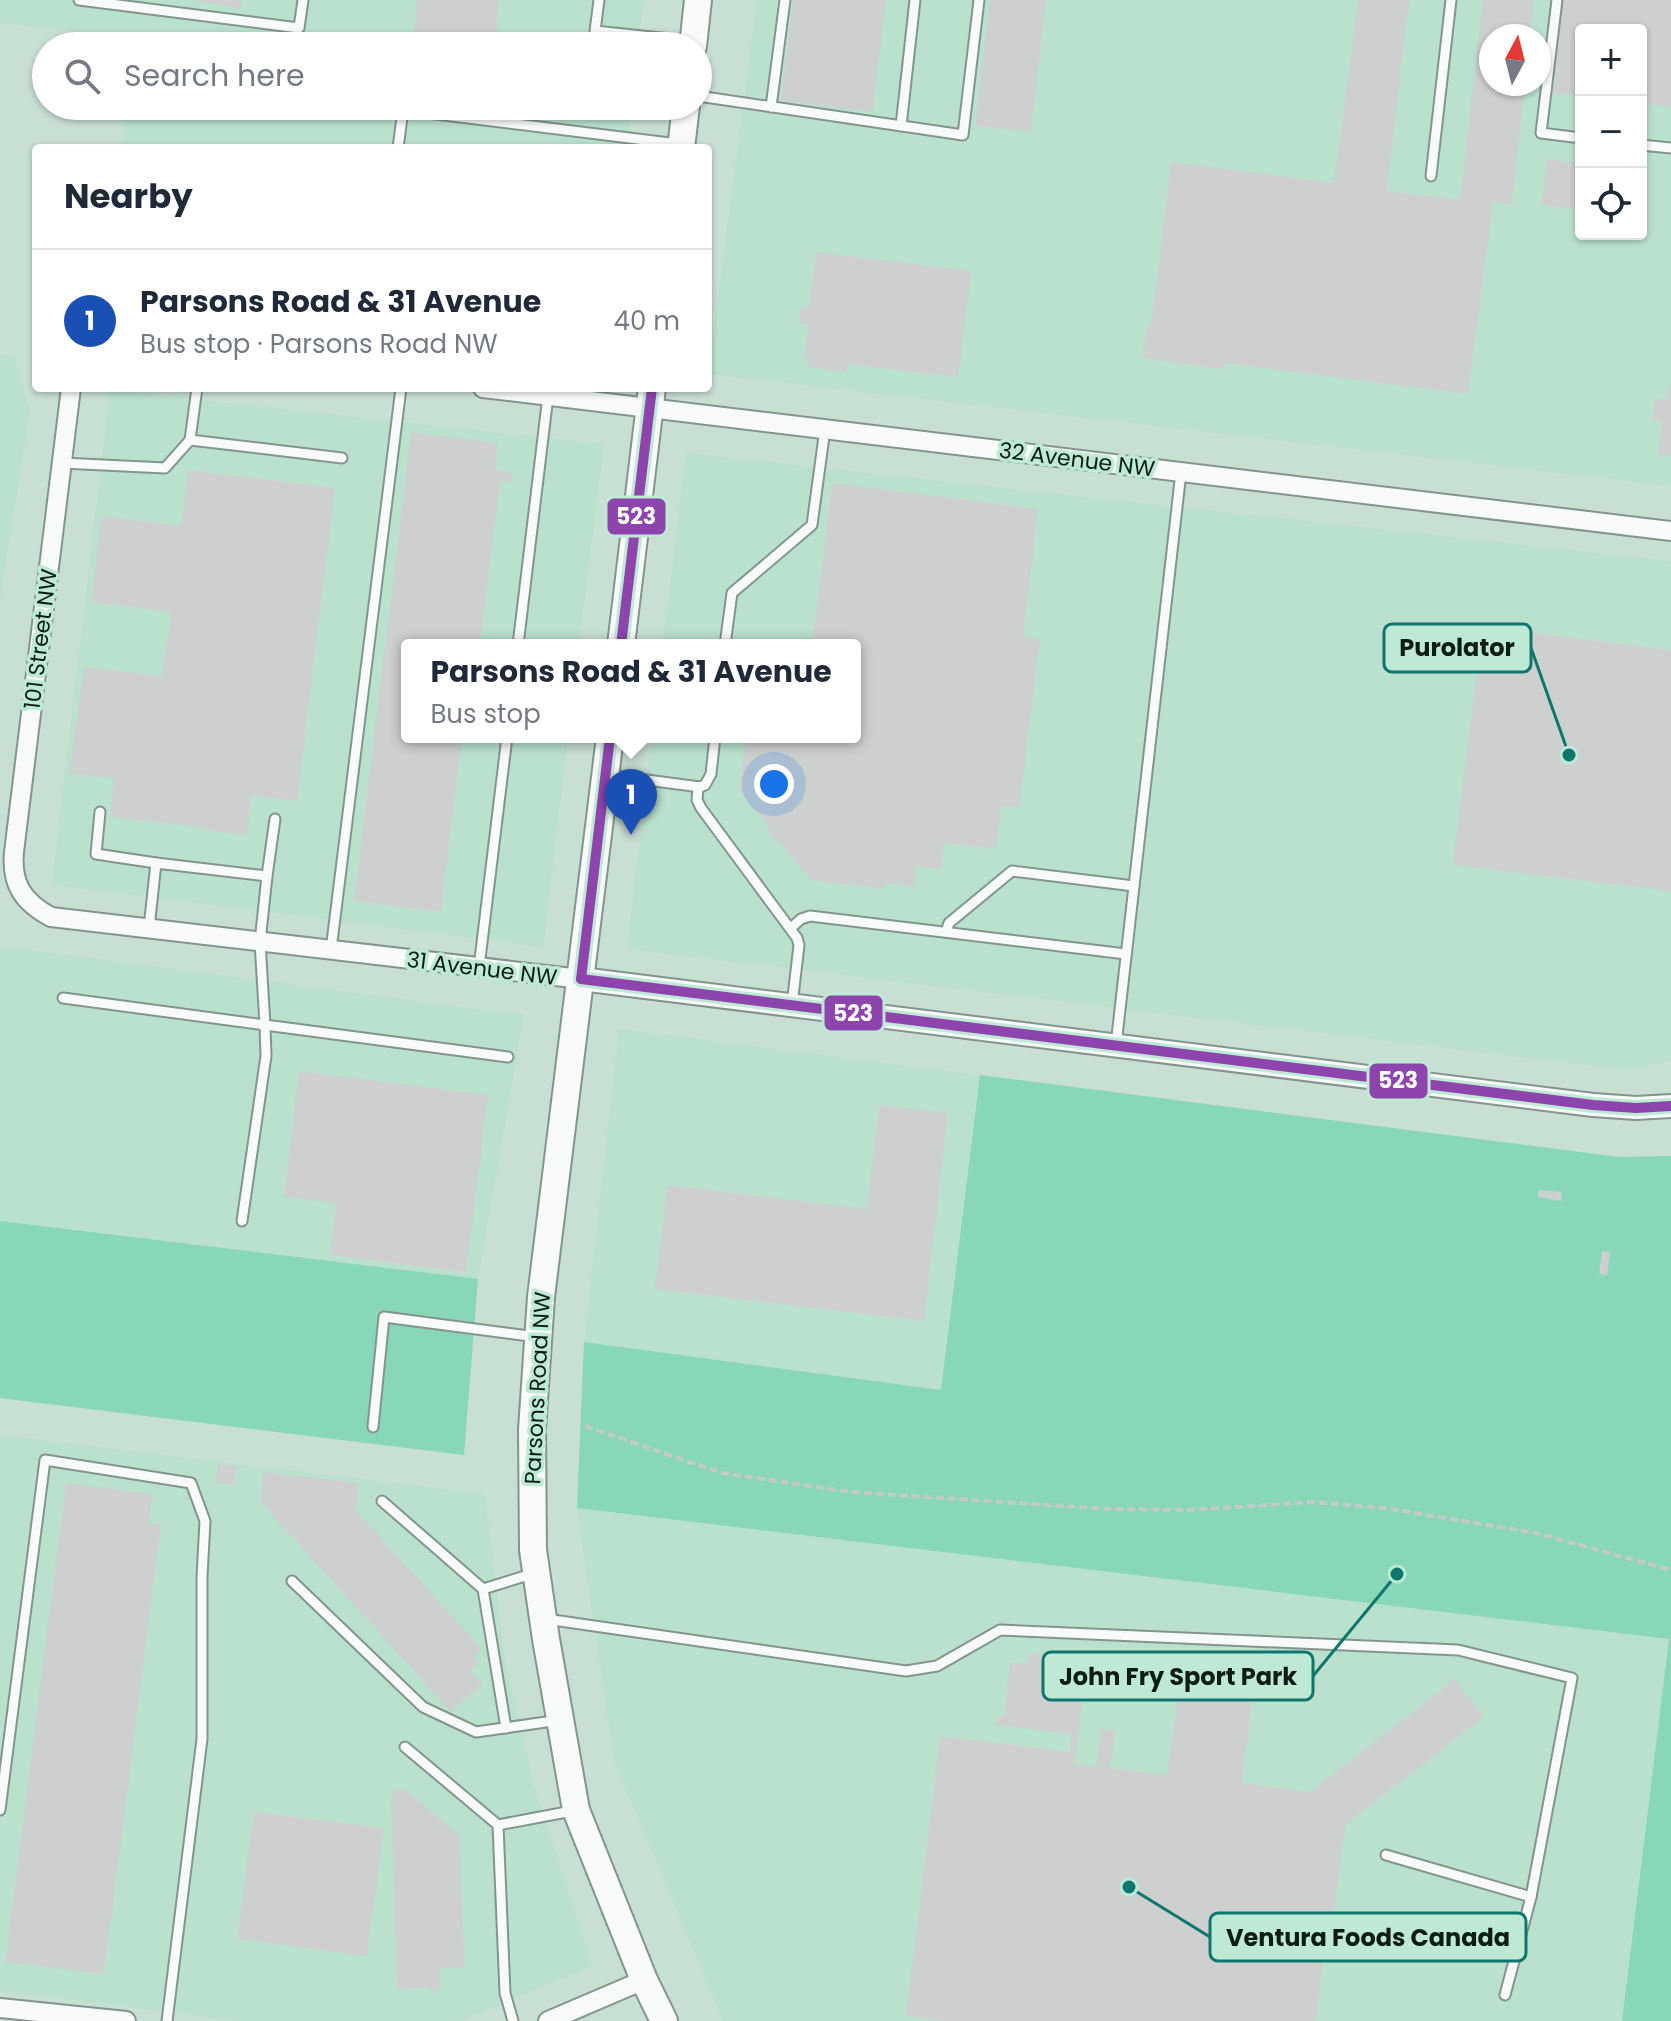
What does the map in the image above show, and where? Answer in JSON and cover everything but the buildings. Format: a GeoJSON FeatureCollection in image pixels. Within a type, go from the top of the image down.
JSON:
{"type":"FeatureCollection","features":[{"type":"Feature","properties":{"kind":"main road"},"geometry":{"type":"LineString","coordinates":[[694,32],[698,0]]}},
{"type":"Feature","properties":{"kind":"main road"},"geometry":{"type":"LineString","coordinates":[[681,144],[684,120]]}},
{"type":"Feature","properties":{"kind":"main road"},"geometry":{"type":"LineString","coordinates":[[622,639],[651,398]]}},
{"type":"Feature","properties":{"kind":"main road","name":"Parsons Road NW"},"geometry":{"type":"LineString","coordinates":[[609,743],[538,1337],[532,1488],[536,1573],[576,1810],[644,1980],[664,2021]]}},
{"type":"Feature","properties":{"kind":"street","name":"101 Street NW"},"geometry":{"type":"LineString","coordinates":[[18,890],[14,876],[14,852],[71,392]]}},
{"type":"Feature","properties":{"kind":"street","name":"32 Avenue NW"},"geometry":{"type":"LineString","coordinates":[[531,392],[548,396],[651,398],[825,429],[1671,531]]}},
{"type":"Feature","properties":{"kind":"street","name":"31 Avenue NW"},"geometry":{"type":"LineString","coordinates":[[18,890],[37,910],[51,917],[581,979],[1593,1105],[1636,1108],[1671,1106]]}},
{"type":"Feature","properties":{"kind":"street"},"geometry":{"type":"LineString","coordinates":[[548,2021],[644,1980]]}},
{"type":"Feature","properties":{"kind":"street"},"geometry":{"type":"LineString","coordinates":[[0,2008],[126,2021]]}},
{"type":"Feature","properties":{"kind":"lane"},"geometry":{"type":"LineString","coordinates":[[79,0],[299,28],[303,0]]}},
{"type":"Feature","properties":{"kind":"lane"},"geometry":{"type":"LineString","coordinates":[[599,0],[595,31],[603,32]]}},
{"type":"Feature","properties":{"kind":"lane"},"geometry":{"type":"LineString","coordinates":[[771,107],[785,0]]}},
{"type":"Feature","properties":{"kind":"lane"},"geometry":{"type":"LineString","coordinates":[[901,126],[915,0]]}},
{"type":"Feature","properties":{"kind":"lane"},"geometry":{"type":"LineString","coordinates":[[712,98],[963,135],[979,0]]}},
{"type":"Feature","properties":{"kind":"lane"},"geometry":{"type":"LineString","coordinates":[[1431,176],[1451,0]]}},
{"type":"Feature","properties":{"kind":"lane"},"geometry":{"type":"LineString","coordinates":[[1557,0],[1541,133],[1575,137]]}},
{"type":"Feature","properties":{"kind":"lane"},"geometry":{"type":"LineString","coordinates":[[399,144],[402,120]]}},
{"type":"Feature","properties":{"kind":"lane"},"geometry":{"type":"LineString","coordinates":[[480,120],[666,144]]}},
{"type":"Feature","properties":{"kind":"lane"},"geometry":{"type":"LineString","coordinates":[[1647,146],[1671,148]]}},
{"type":"Feature","properties":{"kind":"lane"},"geometry":{"type":"LineString","coordinates":[[62,463],[165,468],[190,440],[196,392]]}},
{"type":"Feature","properties":{"kind":"lane"},"geometry":{"type":"LineString","coordinates":[[331,950],[401,392]]}},
{"type":"Feature","properties":{"kind":"lane"},"geometry":{"type":"LineString","coordinates":[[519,639],[548,396]]}},
{"type":"Feature","properties":{"kind":"lane"},"geometry":{"type":"LineString","coordinates":[[726,639],[732,593],[812,525],[825,429]]}},
{"type":"Feature","properties":{"kind":"lane"},"geometry":{"type":"LineString","coordinates":[[190,440],[342,458]]}},
{"type":"Feature","properties":{"kind":"lane"},"geometry":{"type":"LineString","coordinates":[[1116,1045],[1181,472]]}},
{"type":"Feature","properties":{"kind":"lane"},"geometry":{"type":"LineString","coordinates":[[479,967],[506,743]]}},
{"type":"Feature","properties":{"kind":"lane"},"geometry":{"type":"LineString","coordinates":[[606,774],[698,787],[705,785],[709,780],[714,743]]}},
{"type":"Feature","properties":{"kind":"lane"},"geometry":{"type":"LineString","coordinates":[[698,787],[697,800],[701,808],[792,927],[799,945],[792,1005]]}},
{"type":"Feature","properties":{"kind":"lane"},"geometry":{"type":"LineString","coordinates":[[100,812],[96,854],[267,876]]}},
{"type":"Feature","properties":{"kind":"lane"},"geometry":{"type":"LineString","coordinates":[[242,1221],[266,1056],[260,942],[275,819]]}},
{"type":"Feature","properties":{"kind":"lane"},"geometry":{"type":"LineString","coordinates":[[149,928],[156,863]]}},
{"type":"Feature","properties":{"kind":"lane"},"geometry":{"type":"LineString","coordinates":[[946,932],[949,923],[1012,871],[1134,886]]}},
{"type":"Feature","properties":{"kind":"lane"},"geometry":{"type":"LineString","coordinates":[[792,927],[810,916],[1126,954]]}},
{"type":"Feature","properties":{"kind":"lane"},"geometry":{"type":"LineString","coordinates":[[63,998],[508,1057]]}},
{"type":"Feature","properties":{"kind":"lane"},"geometry":{"type":"LineString","coordinates":[[373,1427],[384,1317],[538,1337]]}},
{"type":"Feature","properties":{"kind":"lane"},"geometry":{"type":"LineString","coordinates":[[0,1810],[45,1460],[191,1483],[205,1521],[202,1739],[167,2021]]}},
{"type":"Feature","properties":{"kind":"lane"},"geometry":{"type":"LineString","coordinates":[[382,1501],[483,1589],[506,1728]]}},
{"type":"Feature","properties":{"kind":"lane"},"geometry":{"type":"LineString","coordinates":[[483,1589],[536,1573]]}},
{"type":"Feature","properties":{"kind":"lane"},"geometry":{"type":"LineString","coordinates":[[292,1581],[423,1707],[476,1732],[560,1720]]}},
{"type":"Feature","properties":{"kind":"lane"},"geometry":{"type":"LineString","coordinates":[[543,1619],[906,1671],[937,1666],[1000,1630],[1458,1650],[1572,1678],[1531,1897],[1505,1995]]}},
{"type":"Feature","properties":{"kind":"lane"},"geometry":{"type":"LineString","coordinates":[[405,1747],[498,1825],[505,1993],[513,2021]]}},
{"type":"Feature","properties":{"kind":"lane"},"geometry":{"type":"LineString","coordinates":[[498,1825],[576,1810]]}},
{"type":"Feature","properties":{"kind":"lane"},"geometry":{"type":"LineString","coordinates":[[1386,1855],[1531,1897]]}},
{"type":"Feature","properties":{"kind":"path"},"geometry":{"type":"LineString","coordinates":[[585,1426],[722,1473],[836,1490],[1110,1509],[1188,1510],[1312,1502],[1384,1508],[1536,1533],[1671,1570]]}},
{"type":"Feature","properties":{"kind":"shaded area"},"geometry":{"type":"Polygon","coordinates":[[[0,0],[643,0],[640,32],[86,32],[0,23],[0,0]]]}},
{"type":"Feature","properties":{"kind":"shaded area"},"geometry":{"type":"Polygon","coordinates":[[[757,0],[1671,0],[1671,486],[712,374],[712,343],[757,0]]]}},
{"type":"Feature","properties":{"kind":"shaded area"},"geometry":{"type":"Polygon","coordinates":[[[125,120],[631,120],[628,144],[122,144],[125,120]]]}},
{"type":"Feature","properties":{"kind":"shaded area"},"geometry":{"type":"Polygon","coordinates":[[[0,355],[14,356],[30,411],[0,599],[0,355]]]}},
{"type":"Feature","properties":{"kind":"shaded area"},"geometry":{"type":"Polygon","coordinates":[[[110,392],[604,444],[580,639],[401,639],[401,743],[567,743],[543,947],[52,885],[110,392]]]}},
{"type":"Feature","properties":{"kind":"shaded area"},"geometry":{"type":"Polygon","coordinates":[[[686,453],[1671,561],[1671,1060],[1627,1070],[627,949],[651,743],[861,743],[861,639],[664,639],[686,453]]]}},
{"type":"Feature","properties":{"kind":"shaded area"},"geometry":{"type":"Polygon","coordinates":[[[0,946],[524,1015],[478,1279],[0,1221],[0,946]]]}},
{"type":"Feature","properties":{"kind":"shaded area"},"geometry":{"type":"Polygon","coordinates":[[[619,1029],[980,1075],[941,1390],[584,1342],[619,1029]]]}},
{"type":"Feature","properties":{"kind":"shaded area"},"geometry":{"type":"Polygon","coordinates":[[[0,1435],[485,1494],[504,1654],[534,1786],[592,1966],[460,2021],[239,2021],[0,1991],[0,1435]]]}},
{"type":"Feature","properties":{"kind":"shaded area"},"geometry":{"type":"Polygon","coordinates":[[[577,1508],[1669,1639],[1622,2021],[723,2021],[614,1760],[577,1508]]]}},
{"type":"Feature","properties":{"kind":"green space"},"geometry":{"type":"Polygon","coordinates":[[[980,1075],[1619,1157],[1671,1156],[1671,2021],[1622,2021],[1669,1639],[577,1508],[584,1342],[941,1390],[980,1075]]]}},
{"type":"Feature","properties":{"kind":"green space"},"geometry":{"type":"Polygon","coordinates":[[[0,1221],[478,1279],[464,1455],[0,1398],[0,1221]]]}},
{"type":"Feature","properties":{"kind":"transit line","name":"523"},"geometry":{"type":"LineString","coordinates":[[622,639],[652,392]]}},
{"type":"Feature","properties":{"kind":"transit line","name":"523"},"geometry":{"type":"LineString","coordinates":[[581,979],[609,743]]}},
{"type":"Feature","properties":{"kind":"transit line","name":"523"},"geometry":{"type":"LineString","coordinates":[[581,979],[1593,1105],[1636,1108],[1671,1106]]}},
{"type":"Feature","properties":{"kind":"place","name":"Purolator"},"geometry":{"type":"Point","coordinates":[1569,755]}},
{"type":"Feature","properties":{"kind":"place","name":"Parsons Road & 31 Avenue"},"geometry":{"type":"Point","coordinates":[631,835]}},
{"type":"Feature","properties":{"kind":"place","name":"John Fry Sport Park"},"geometry":{"type":"Point","coordinates":[1397,1574]}},
{"type":"Feature","properties":{"kind":"place","name":"Ventura Foods Canada"},"geometry":{"type":"Point","coordinates":[1129,1887]}}]}
